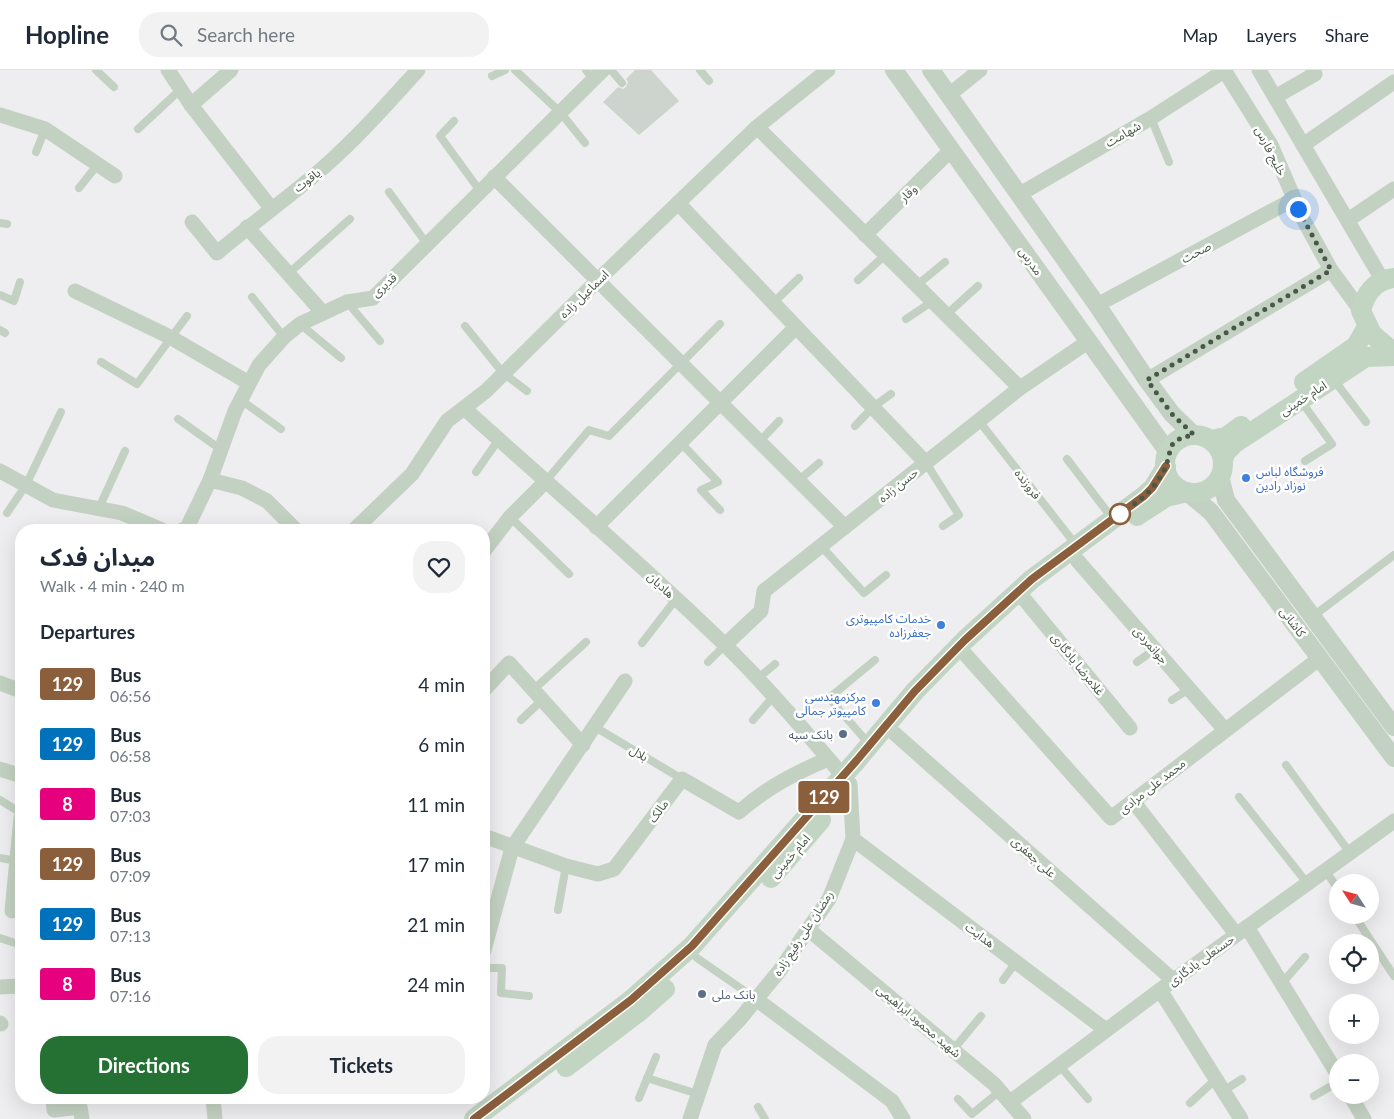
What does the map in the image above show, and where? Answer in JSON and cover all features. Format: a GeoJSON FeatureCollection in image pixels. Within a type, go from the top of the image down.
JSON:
{"type":"FeatureCollection","features":[{"type":"Feature","properties":{"kind":"main road","name":"امام خمینی"},"geometry":{"type":"LineString","coordinates":[[1202,438],[1226,437],[1356,346],[1364,319],[1367,293],[1389,280]]}},
{"type":"Feature","properties":{"kind":"main road"},"geometry":{"type":"LineString","coordinates":[[1364,319],[1372,334],[1394,354]]}},
{"type":"Feature","properties":{"kind":"main road","name":"امام خمینی"},"geometry":{"type":"LineString","coordinates":[[1222,468],[1226,452],[1235,444],[1300,400],[1366,357],[1394,354]]}},
{"type":"Feature","properties":{"kind":"main road"},"geometry":{"type":"LineString","coordinates":[[1184,437],[1202,438],[1221,452],[1222,468],[1210,488],[1202,492],[1187,492],[1171,482],[1167,459],[1175,442],[1184,437]]}},
{"type":"Feature","properties":{"kind":"main road","name":"امام خمینی"},"geometry":{"type":"LineString","coordinates":[[474,1119],[631,1000],[692,946],[846,780],[894,733],[965,654],[1113,520],[1152,488],[1167,459]]}},
{"type":"Feature","properties":{"kind":"main road","name":"امام خمینی"},"geometry":{"type":"LineString","coordinates":[[496,1119],[640,1011],[697,958],[801,844],[870,745],[915,691],[965,640],[1032,579],[1077,554],[1153,504],[1166,497],[1187,492]]}},
{"type":"Feature","properties":{"kind":"street"},"geometry":{"type":"LineString","coordinates":[[168,70],[192,105],[271,208]]}},
{"type":"Feature","properties":{"kind":"street"},"geometry":{"type":"LineString","coordinates":[[192,105],[231,70]]}},
{"type":"Feature","properties":{"kind":"street","name":"یاقوت"},"geometry":{"type":"LineString","coordinates":[[192,222],[217,253],[324,166],[384,109],[418,70]]}},
{"type":"Feature","properties":{"kind":"street","name":"اسماعیل زاده"},"geometry":{"type":"LineString","coordinates":[[360,524],[412,474],[447,421],[486,391],[757,127],[828,70]]}},
{"type":"Feature","properties":{"kind":"street","name":"مدرس"},"geometry":{"type":"LineString","coordinates":[[894,70],[1089,341],[1167,459]]}},
{"type":"Feature","properties":{"kind":"street"},"geometry":{"type":"LineString","coordinates":[[931,70],[1020,194],[1172,414],[1202,438]]}},
{"type":"Feature","properties":{"kind":"street"},"geometry":{"type":"LineString","coordinates":[[949,94],[980,70]]}},
{"type":"Feature","properties":{"kind":"street","name":"شهامت"},"geometry":{"type":"LineString","coordinates":[[1020,194],[1151,118],[1224,70]]}},
{"type":"Feature","properties":{"kind":"street","name":"خلیج فارس"},"geometry":{"type":"LineString","coordinates":[[1224,70],[1270,145],[1303,219],[1331,270],[1364,319]]}},
{"type":"Feature","properties":{"kind":"street"},"geometry":{"type":"LineString","coordinates":[[1259,70],[1348,220],[1389,280]]}},
{"type":"Feature","properties":{"kind":"street"},"geometry":{"type":"LineString","coordinates":[[1275,96],[1315,74],[1314,70]]}},
{"type":"Feature","properties":{"kind":"street","name":"قدیری"},"geometry":{"type":"LineString","coordinates":[[189,524],[210,480],[220,449],[249,383],[259,365],[284,337],[300,324],[347,302],[373,298],[560,112],[594,73]]}},
{"type":"Feature","properties":{"kind":"street"},"geometry":{"type":"LineString","coordinates":[[1303,145],[1394,82]]}},
{"type":"Feature","properties":{"kind":"street"},"geometry":{"type":"LineString","coordinates":[[0,115],[45,129],[116,176]]}},
{"type":"Feature","properties":{"kind":"street"},"geometry":{"type":"LineString","coordinates":[[757,127],[1020,388]]}},
{"type":"Feature","properties":{"kind":"street","name":"وقار"},"geometry":{"type":"LineString","coordinates":[[865,235],[951,150]]}},
{"type":"Feature","properties":{"kind":"street"},"geometry":{"type":"LineString","coordinates":[[494,177],[845,527]]}},
{"type":"Feature","properties":{"kind":"street"},"geometry":{"type":"LineString","coordinates":[[1348,220],[1394,189]]}},
{"type":"Feature","properties":{"kind":"street","name":"صحت"},"geometry":{"type":"LineString","coordinates":[[1097,305],[1294,199]]}},
{"type":"Feature","properties":{"kind":"street"},"geometry":{"type":"LineString","coordinates":[[678,203],[926,463]]}},
{"type":"Feature","properties":{"kind":"street"},"geometry":{"type":"LineString","coordinates":[[247,227],[323,313]]}},
{"type":"Feature","properties":{"kind":"street"},"geometry":{"type":"LineString","coordinates":[[1147,380],[1331,270]]}},
{"type":"Feature","properties":{"kind":"street"},"geometry":{"type":"LineString","coordinates":[[75,291],[170,336],[249,383]]}},
{"type":"Feature","properties":{"kind":"street"},"geometry":{"type":"LineString","coordinates":[[596,527],[796,327]]}},
{"type":"Feature","properties":{"kind":"street","name":"حسن زاده"},"geometry":{"type":"LineString","coordinates":[[725,645],[761,611],[764,592],[1020,388],[1089,341]]}},
{"type":"Feature","properties":{"kind":"street","name":"هادیان"},"geometry":{"type":"LineString","coordinates":[[464,408],[725,645],[846,780]]}},
{"type":"Feature","properties":{"kind":"street","name":"کاشانی"},"geometry":{"type":"LineString","coordinates":[[1222,468],[1226,500],[1394,727]]}},
{"type":"Feature","properties":{"kind":"street"},"geometry":{"type":"LineString","coordinates":[[0,471],[53,500],[122,513],[148,524]]}},
{"type":"Feature","properties":{"kind":"street"},"geometry":{"type":"LineString","coordinates":[[210,480],[242,488],[267,501],[290,524]]}},
{"type":"Feature","properties":{"kind":"street"},"geometry":{"type":"LineString","coordinates":[[490,543],[510,517],[545,482]]}},
{"type":"Feature","properties":{"kind":"street","name":"کاشانی"},"geometry":{"type":"LineString","coordinates":[[1187,492],[1212,512],[1394,758]]}},
{"type":"Feature","properties":{"kind":"street","name":"جوانمردی"},"geometry":{"type":"LineString","coordinates":[[1077,554],[1154,649],[1225,730]]}},
{"type":"Feature","properties":{"kind":"street","name":"غلامرضا یادگاری"},"geometry":{"type":"LineString","coordinates":[[1025,600],[1130,728]]}},
{"type":"Feature","properties":{"kind":"street","name":"محمد علی مرادی"},"geometry":{"type":"LineString","coordinates":[[965,654],[1111,818],[1320,658]]}},
{"type":"Feature","properties":{"kind":"street"},"geometry":{"type":"LineString","coordinates":[[490,684],[509,663],[583,745]]}},
{"type":"Feature","properties":{"kind":"street"},"geometry":{"type":"LineString","coordinates":[[490,928],[512,848],[625,681]]}},
{"type":"Feature","properties":{"kind":"street"},"geometry":{"type":"LineString","coordinates":[[0,683],[15,689]]}},
{"type":"Feature","properties":{"kind":"street","name":"علی جعفری"},"geometry":{"type":"LineString","coordinates":[[894,733],[1173,980]]}},
{"type":"Feature","properties":{"kind":"street"},"geometry":{"type":"LineString","coordinates":[[682,779],[739,812],[755,797],[790,776],[828,759]]}},
{"type":"Feature","properties":{"kind":"street"},"geometry":{"type":"LineString","coordinates":[[0,769],[15,774]]}},
{"type":"Feature","properties":{"kind":"street","name":"مالک"},"geometry":{"type":"LineString","coordinates":[[490,839],[566,866],[598,874],[614,869],[682,779]]}},
{"type":"Feature","properties":{"kind":"street","name":"رمضان علی رفیع زاده"},"geometry":{"type":"LineString","coordinates":[[690,1119],[715,1045],[780,970],[829,899],[853,839],[846,780]]}},
{"type":"Feature","properties":{"kind":"street"},"geometry":{"type":"LineString","coordinates":[[1133,801],[1242,931],[1282,983],[1329,1060]]}},
{"type":"Feature","properties":{"kind":"street","name":"حسنعلی یادگاری"},"geometry":{"type":"LineString","coordinates":[[1005,1097],[1059,1065],[1173,980],[1394,821]]}},
{"type":"Feature","properties":{"kind":"street","name":"هدایت"},"geometry":{"type":"LineString","coordinates":[[853,839],[1106,1030]]}},
{"type":"Feature","properties":{"kind":"street"},"geometry":{"type":"LineString","coordinates":[[11,910],[15,871]]}},
{"type":"Feature","properties":{"kind":"street","name":"شهید محمود ابراهیمی"},"geometry":{"type":"LineString","coordinates":[[808,928],[953,1050],[1005,1097],[1024,1119]]}},
{"type":"Feature","properties":{"kind":"street"},"geometry":{"type":"LineString","coordinates":[[0,987],[15,986]]}},
{"type":"Feature","properties":{"kind":"street"},"geometry":{"type":"LineString","coordinates":[[1160,990],[1241,1119]]}},
{"type":"Feature","properties":{"kind":"street"},"geometry":{"type":"LineString","coordinates":[[756,999],[892,1101],[903,1119]]}},
{"type":"Feature","properties":{"kind":"street"},"geometry":{"type":"LineString","coordinates":[[54,1104],[54,1110],[80,1107],[82,1119]]}},
{"type":"Feature","properties":{"kind":"street"},"geometry":{"type":"LineString","coordinates":[[214,1104],[215,1119]]}},
{"type":"Feature","properties":{"kind":"street"},"geometry":{"type":"LineString","coordinates":[[1355,1104],[1364,1119]]}},
{"type":"Feature","properties":{"kind":"lane"},"geometry":{"type":"LineString","coordinates":[[96,70],[114,87]]}},
{"type":"Feature","properties":{"kind":"lane"},"geometry":{"type":"LineString","coordinates":[[492,76],[504,70]]}},
{"type":"Feature","properties":{"kind":"lane"},"geometry":{"type":"LineString","coordinates":[[515,70],[560,112],[585,144]]}},
{"type":"Feature","properties":{"kind":"lane"},"geometry":{"type":"LineString","coordinates":[[611,70],[622,83]]}},
{"type":"Feature","properties":{"kind":"lane"},"geometry":{"type":"LineString","coordinates":[[700,70],[709,81]]}},
{"type":"Feature","properties":{"kind":"lane"},"geometry":{"type":"LineString","coordinates":[[138,128],[181,90]]}},
{"type":"Feature","properties":{"kind":"lane"},"geometry":{"type":"LineString","coordinates":[[1151,118],[1169,162]]}},
{"type":"Feature","properties":{"kind":"lane"},"geometry":{"type":"LineString","coordinates":[[454,121],[440,136],[480,191]]}},
{"type":"Feature","properties":{"kind":"lane"},"geometry":{"type":"LineString","coordinates":[[36,152],[45,129]]}},
{"type":"Feature","properties":{"kind":"lane"},"geometry":{"type":"LineString","coordinates":[[79,188],[98,164]]}},
{"type":"Feature","properties":{"kind":"lane"},"geometry":{"type":"LineString","coordinates":[[390,192],[427,244]]}},
{"type":"Feature","properties":{"kind":"lane"},"geometry":{"type":"LineString","coordinates":[[288,274],[350,219]]}},
{"type":"Feature","properties":{"kind":"lane"},"geometry":{"type":"LineString","coordinates":[[858,280],[886,255]]}},
{"type":"Feature","properties":{"kind":"lane"},"geometry":{"type":"LineString","coordinates":[[916,286],[945,262]]}},
{"type":"Feature","properties":{"kind":"lane"},"geometry":{"type":"LineString","coordinates":[[773,303],[799,278]]}},
{"type":"Feature","properties":{"kind":"lane"},"geometry":{"type":"LineString","coordinates":[[0,295],[14,301],[20,282]]}},
{"type":"Feature","properties":{"kind":"lane"},"geometry":{"type":"LineString","coordinates":[[946,314],[978,286]]}},
{"type":"Feature","properties":{"kind":"lane"},"geometry":{"type":"LineString","coordinates":[[252,297],[284,337]]}},
{"type":"Feature","properties":{"kind":"lane"},"geometry":{"type":"LineString","coordinates":[[347,302],[380,342]]}},
{"type":"Feature","properties":{"kind":"lane"},"geometry":{"type":"LineString","coordinates":[[906,319],[932,302]]}},
{"type":"Feature","properties":{"kind":"lane"},"geometry":{"type":"LineString","coordinates":[[101,362],[137,384],[170,336],[187,316]]}},
{"type":"Feature","properties":{"kind":"lane"},"geometry":{"type":"LineString","coordinates":[[300,324],[341,358]]}},
{"type":"Feature","properties":{"kind":"lane"},"geometry":{"type":"LineString","coordinates":[[545,482],[589,430],[609,436],[720,324]]}},
{"type":"Feature","properties":{"kind":"lane"},"geometry":{"type":"LineString","coordinates":[[465,326],[503,373],[527,391]]}},
{"type":"Feature","properties":{"kind":"lane"},"geometry":{"type":"LineString","coordinates":[[1333,379],[1366,422]]}},
{"type":"Feature","properties":{"kind":"lane"},"geometry":{"type":"LineString","coordinates":[[855,426],[873,407],[891,394]]}},
{"type":"Feature","properties":{"kind":"lane"},"geometry":{"type":"LineString","coordinates":[[241,400],[280,429]]}},
{"type":"Feature","properties":{"kind":"lane"},"geometry":{"type":"LineString","coordinates":[[1300,400],[1332,444],[1305,461]]}},
{"type":"Feature","properties":{"kind":"lane"},"geometry":{"type":"LineString","coordinates":[[7,513],[26,485],[61,412]]}},
{"type":"Feature","properties":{"kind":"lane"},"geometry":{"type":"LineString","coordinates":[[178,419],[220,449]]}},
{"type":"Feature","properties":{"kind":"lane"},"geometry":{"type":"LineString","coordinates":[[760,441],[779,421]]}},
{"type":"Feature","properties":{"kind":"lane","name":"فروزنده"},"geometry":{"type":"LineString","coordinates":[[979,421],[1077,554]]}},
{"type":"Feature","properties":{"kind":"lane"},"geometry":{"type":"LineString","coordinates":[[476,472],[499,439]]}},
{"type":"Feature","properties":{"kind":"lane"},"geometry":{"type":"LineString","coordinates":[[680,442],[718,482],[701,490],[720,510]]}},
{"type":"Feature","properties":{"kind":"lane"},"geometry":{"type":"LineString","coordinates":[[99,508],[126,452]]}},
{"type":"Feature","properties":{"kind":"lane"},"geometry":{"type":"LineString","coordinates":[[1067,460],[1113,520]]}},
{"type":"Feature","properties":{"kind":"lane"},"geometry":{"type":"LineString","coordinates":[[799,480],[820,463]]}},
{"type":"Feature","properties":{"kind":"lane"},"geometry":{"type":"LineString","coordinates":[[926,463],[958,515],[943,526]]}},
{"type":"Feature","properties":{"kind":"lane"},"geometry":{"type":"LineString","coordinates":[[510,517],[569,574]]}},
{"type":"Feature","properties":{"kind":"lane"},"geometry":{"type":"LineString","coordinates":[[821,546],[864,593],[886,575]]}},
{"type":"Feature","properties":{"kind":"lane"},"geometry":{"type":"LineString","coordinates":[[1312,617],[1394,555]]}},
{"type":"Feature","properties":{"kind":"lane"},"geometry":{"type":"LineString","coordinates":[[642,642],[676,599]]}},
{"type":"Feature","properties":{"kind":"lane"},"geometry":{"type":"LineString","coordinates":[[521,720],[538,695],[586,642]]}},
{"type":"Feature","properties":{"kind":"lane"},"geometry":{"type":"LineString","coordinates":[[708,662],[725,645]]}},
{"type":"Feature","properties":{"kind":"lane"},"geometry":{"type":"LineString","coordinates":[[1137,662],[1154,649]]}},
{"type":"Feature","properties":{"kind":"lane"},"geometry":{"type":"LineString","coordinates":[[870,745],[829,698],[876,660]]}},
{"type":"Feature","properties":{"kind":"lane"},"geometry":{"type":"LineString","coordinates":[[757,679],[775,664]]}},
{"type":"Feature","properties":{"kind":"lane"},"geometry":{"type":"LineString","coordinates":[[1172,700],[1189,689]]}},
{"type":"Feature","properties":{"kind":"lane"},"geometry":{"type":"LineString","coordinates":[[753,720],[773,697]]}},
{"type":"Feature","properties":{"kind":"lane","name":"بلال"},"geometry":{"type":"LineString","coordinates":[[595,727],[682,779]]}},
{"type":"Feature","properties":{"kind":"lane"},"geometry":{"type":"LineString","coordinates":[[1286,764],[1350,852]]}},
{"type":"Feature","properties":{"kind":"lane"},"geometry":{"type":"LineString","coordinates":[[1239,797],[1307,884]]}},
{"type":"Feature","properties":{"kind":"lane"},"geometry":{"type":"LineString","coordinates":[[0,800],[15,809]]}},
{"type":"Feature","properties":{"kind":"lane"},"geometry":{"type":"LineString","coordinates":[[0,858],[15,861]]}},
{"type":"Feature","properties":{"kind":"lane"},"geometry":{"type":"LineString","coordinates":[[558,910],[566,866]]}},
{"type":"Feature","properties":{"kind":"lane"},"geometry":{"type":"LineString","coordinates":[[1325,870],[1329,876]]}},
{"type":"Feature","properties":{"kind":"lane"},"geometry":{"type":"LineString","coordinates":[[1360,924],[1394,976]]}},
{"type":"Feature","properties":{"kind":"lane"},"geometry":{"type":"LineString","coordinates":[[0,938],[15,943]]}},
{"type":"Feature","properties":{"kind":"lane"},"geometry":{"type":"LineString","coordinates":[[1282,983],[1305,957]]}},
{"type":"Feature","properties":{"kind":"lane"},"geometry":{"type":"LineString","coordinates":[[697,958],[756,999]]}},
{"type":"Feature","properties":{"kind":"lane"},"geometry":{"type":"LineString","coordinates":[[1003,980],[1016,962]]}},
{"type":"Feature","properties":{"kind":"lane"},"geometry":{"type":"LineString","coordinates":[[490,968],[502,968],[501,992],[529,996]]}},
{"type":"Feature","properties":{"kind":"lane"},"geometry":{"type":"LineString","coordinates":[[953,1050],[981,1016]]}},
{"type":"Feature","properties":{"kind":"lane"},"geometry":{"type":"LineString","coordinates":[[639,1098],[656,1057]]}},
{"type":"Feature","properties":{"kind":"lane"},"geometry":{"type":"LineString","coordinates":[[1059,1065],[1088,1099]]}},
{"type":"Feature","properties":{"kind":"lane"},"geometry":{"type":"LineString","coordinates":[[647,1078],[698,1094]]}},
{"type":"Feature","properties":{"kind":"lane"},"geometry":{"type":"LineString","coordinates":[[1190,1103],[1219,1085],[1242,1079]]}},
{"type":"Feature","properties":{"kind":"lane"},"geometry":{"type":"LineString","coordinates":[[1314,1096],[1329,1087]]}},
{"type":"Feature","properties":{"kind":"lane"},"geometry":{"type":"LineString","coordinates":[[958,1099],[972,1114],[1005,1097]]}},
{"type":"Feature","properties":{"kind":"lane"},"geometry":{"type":"LineString","coordinates":[[758,1107],[764,1119]]}},
{"type":"Feature","properties":{"kind":"building"},"geometry":{"type":"Polygon","coordinates":[[[635,70],[651,70],[679,101],[639,135],[603,102],[618,87],[623,89],[626,87],[628,82],[626,79],[635,70]]]}},
{"type":"Feature","properties":{"kind":"bus line","name":"129"},"geometry":{"type":"LineString","coordinates":[[474,1119],[631,1000],[673,964],[713,924],[915,691],[965,640],[1032,579],[1144,496],[1152,488],[1166,466]]}},
{"type":"Feature","properties":{"kind":"place","name":"فروشگاه لباس نوزاد رادین"},"geometry":{"type":"Point","coordinates":[1246,478]}},
{"type":"Feature","properties":{"kind":"place","name":"خدمات کامپیوتری جعفرزاده"},"geometry":{"type":"Point","coordinates":[941,625]}},
{"type":"Feature","properties":{"kind":"place","name":"مرکزمهندسی کامپیوتر جمالی"},"geometry":{"type":"Point","coordinates":[876,703]}},
{"type":"Feature","properties":{"kind":"place","name":"بانک سپه"},"geometry":{"type":"Point","coordinates":[843,734]}},
{"type":"Feature","properties":{"kind":"place","name":"بانک ملی"},"geometry":{"type":"Point","coordinates":[702,994]}},
{"type":"Feature","properties":{"kind":"route"},"geometry":{"type":"LineString","coordinates":[[1120,514],[1152,488],[1166,466],[1168,452],[1175,442],[1184,437],[1194,435],[1172,414],[1147,380],[1331,270],[1298,209]]}}]}
